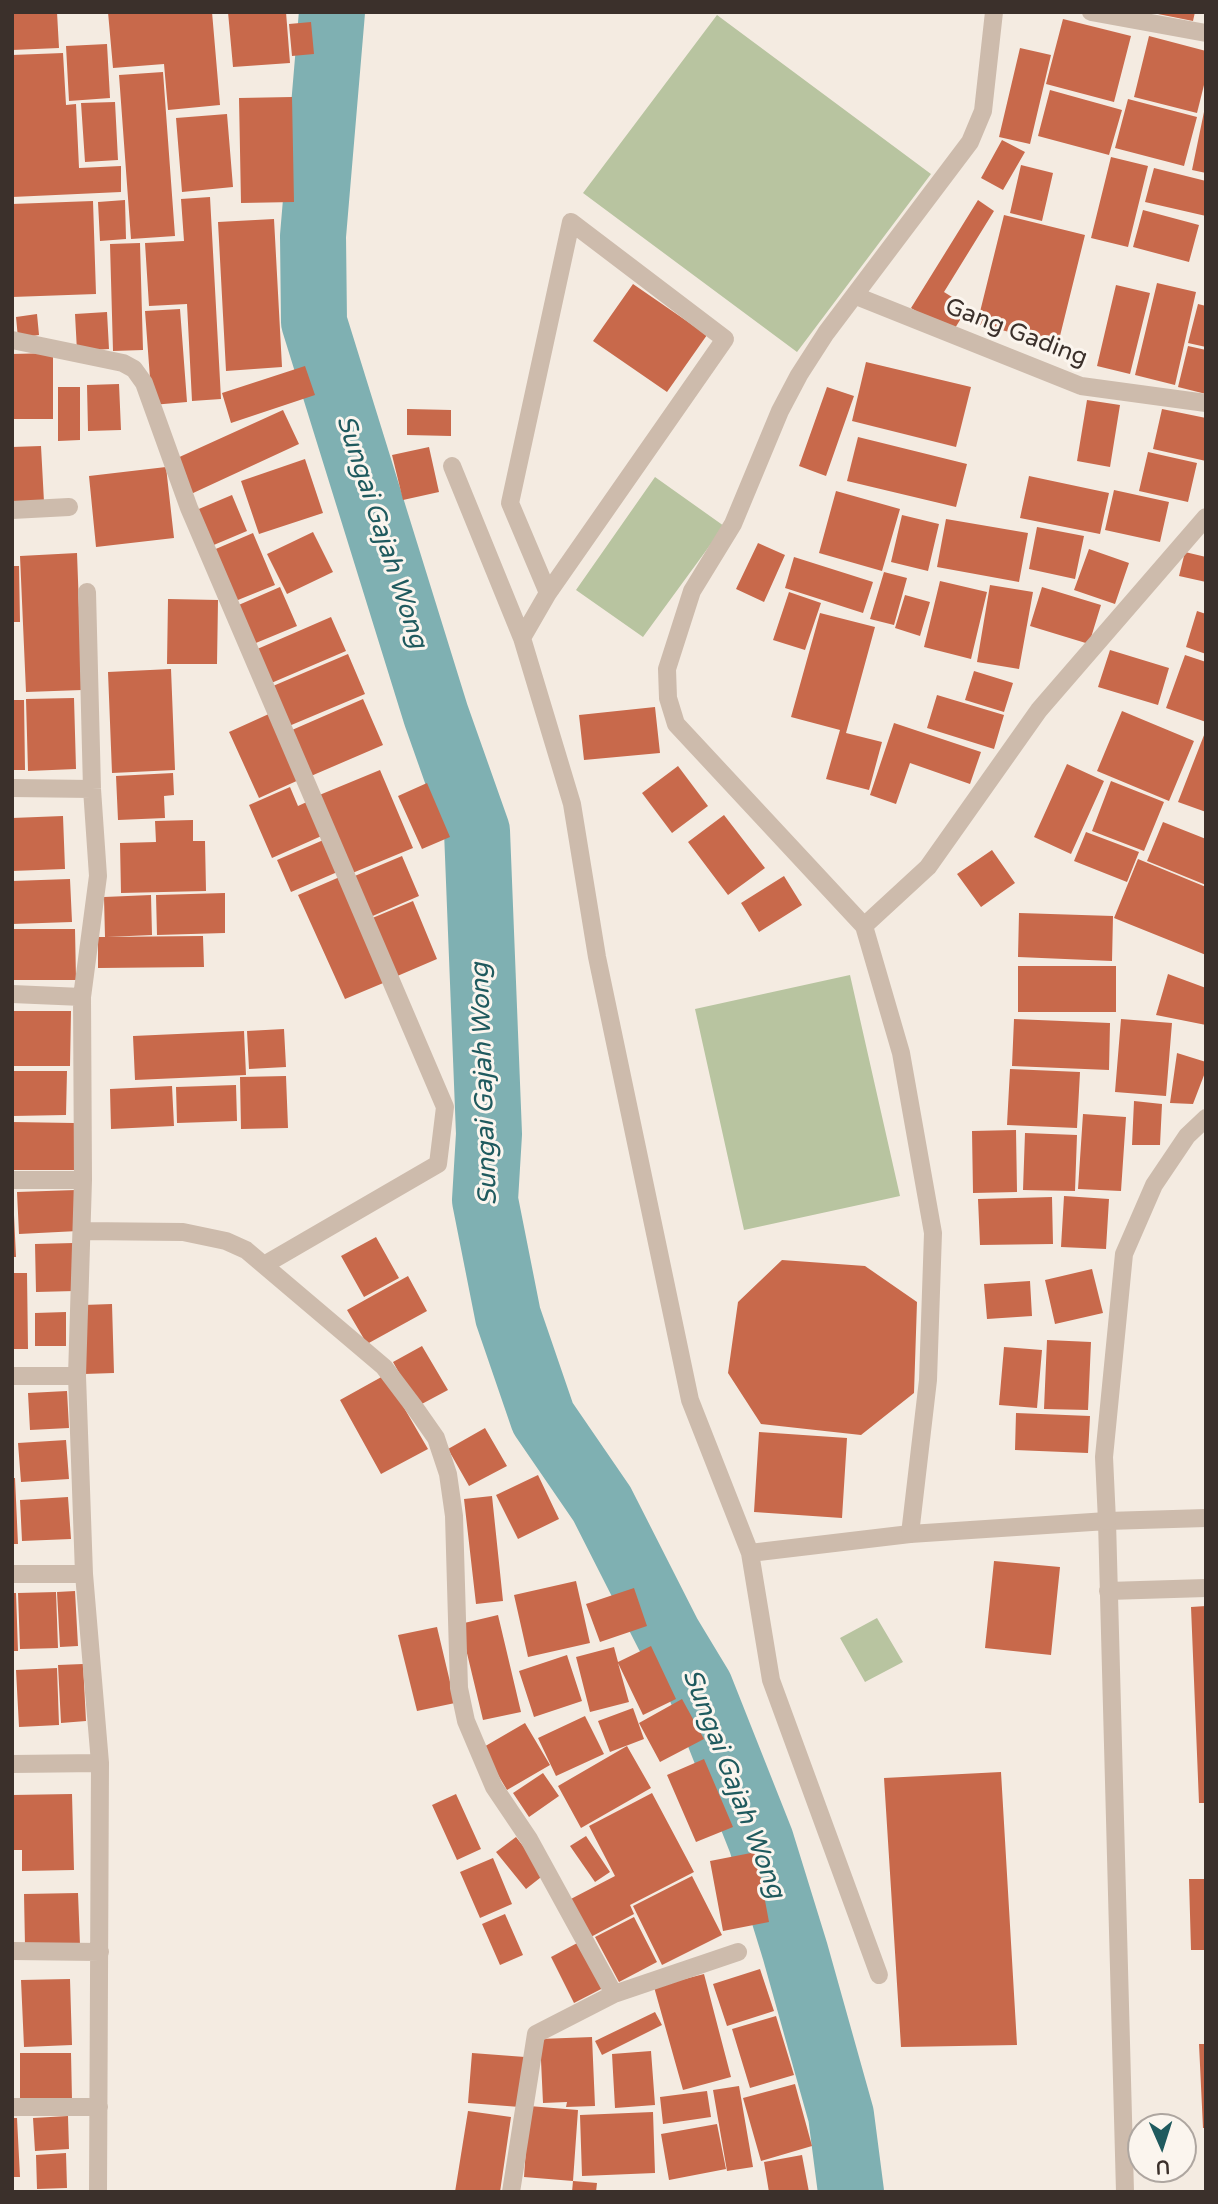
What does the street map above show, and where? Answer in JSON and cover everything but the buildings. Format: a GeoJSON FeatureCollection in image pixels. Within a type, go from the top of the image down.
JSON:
{"type":"FeatureCollection","features":[{"type":"Feature","properties":{"kind":"street"},"geometry":{"type":"LineString","coordinates":[[910,1534],[929,1380],[933,1233],[901,1053],[864,926],[676,724],[668,698],[667,669],[692,591],[733,524],[780,411],[826,333],[970,142],[983,111],[993,12]]}},
{"type":"Feature","properties":{"kind":"street"},"geometry":{"type":"LineString","coordinates":[[1091,12],[1206,33]]}},
{"type":"Feature","properties":{"kind":"street"},"geometry":{"type":"LineString","coordinates":[[522,638],[548,593],[725,339],[571,222],[510,503],[548,593]]}},
{"type":"Feature","properties":{"kind":"street","name":"Gang Gading"},"geometry":{"type":"LineString","coordinates":[[856,296],[1082,386],[1206,404]]}},
{"type":"Feature","properties":{"kind":"street"},"geometry":{"type":"LineString","coordinates":[[12,340],[123,363],[134,369],[144,383],[189,508],[445,1107],[438,1164],[264,1265]]}},
{"type":"Feature","properties":{"kind":"street"},"geometry":{"type":"LineString","coordinates":[[452,466],[522,638],[572,804],[597,957],[690,1400],[750,1553],[771,1680],[879,1975]]}},
{"type":"Feature","properties":{"kind":"street"},"geometry":{"type":"LineString","coordinates":[[12,510],[69,507]]}},
{"type":"Feature","properties":{"kind":"street"},"geometry":{"type":"LineString","coordinates":[[864,926],[928,867],[1039,710],[1206,517]]}},
{"type":"Feature","properties":{"kind":"street"},"geometry":{"type":"LineString","coordinates":[[87,592],[92,789],[99,876],[82,997],[83,1180],[77,1376],[84,1574],[100,1763],[98,2192]]}},
{"type":"Feature","properties":{"kind":"street"},"geometry":{"type":"LineString","coordinates":[[12,788],[92,789]]}},
{"type":"Feature","properties":{"kind":"street"},"geometry":{"type":"LineString","coordinates":[[12,994],[82,997]]}},
{"type":"Feature","properties":{"kind":"street"},"geometry":{"type":"LineString","coordinates":[[1125,2192],[1104,1457],[1125,1254],[1154,1185],[1187,1136],[1206,1118]]}},
{"type":"Feature","properties":{"kind":"street"},"geometry":{"type":"LineString","coordinates":[[12,1180],[83,1180]]}},
{"type":"Feature","properties":{"kind":"street"},"geometry":{"type":"LineString","coordinates":[[82,1231],[183,1232],[246,1250],[384,1367],[436,1438],[448,1474],[454,1516],[459,1688],[466,1721],[494,1787],[529,1839],[614,1994]]}},
{"type":"Feature","properties":{"kind":"street"},"geometry":{"type":"LineString","coordinates":[[12,1376],[77,1376]]}},
{"type":"Feature","properties":{"kind":"street"},"geometry":{"type":"LineString","coordinates":[[750,1553],[910,1534],[1107,1521],[1206,1518]]}},
{"type":"Feature","properties":{"kind":"street"},"geometry":{"type":"LineString","coordinates":[[12,1574],[84,1574]]}},
{"type":"Feature","properties":{"kind":"street"},"geometry":{"type":"LineString","coordinates":[[1108,1591],[1206,1588]]}},
{"type":"Feature","properties":{"kind":"street"},"geometry":{"type":"LineString","coordinates":[[12,1764],[100,1763]]}},
{"type":"Feature","properties":{"kind":"street"},"geometry":{"type":"LineString","coordinates":[[12,1951],[100,1952]]}},
{"type":"Feature","properties":{"kind":"street"},"geometry":{"type":"LineString","coordinates":[[511,2192],[536,2034],[614,1994],[738,1952]]}},
{"type":"Feature","properties":{"kind":"street"},"geometry":{"type":"LineString","coordinates":[[12,2107],[99,2107]]}},
{"type":"Feature","properties":{"kind":"green space"},"geometry":{"type":"Polygon","coordinates":[[[717,15],[931,174],[797,352],[583,193],[717,15]]]}},
{"type":"Feature","properties":{"kind":"green space"},"geometry":{"type":"Polygon","coordinates":[[[655,477],[724,526],[643,637],[576,590],[655,477]]]}},
{"type":"Feature","properties":{"kind":"green space"},"geometry":{"type":"Polygon","coordinates":[[[850,975],[900,1196],[744,1230],[695,1009],[850,975]]]}},
{"type":"Feature","properties":{"kind":"green space"},"geometry":{"type":"Polygon","coordinates":[[[877,1618],[903,1662],[865,1682],[840,1638],[877,1618]]]}},
{"type":"Feature","properties":{"kind":"waterway","name":"Sungai Gajah Wong"},"geometry":{"type":"LineString","coordinates":[[332,12],[313,236],[314,322],[436,715],[477,831],[489,1134],[485,1200],[508,1316],[543,1418],[602,1504],[668,1634],[700,1687],[761,1841],[841,2115],[851,2192]]}}]}
